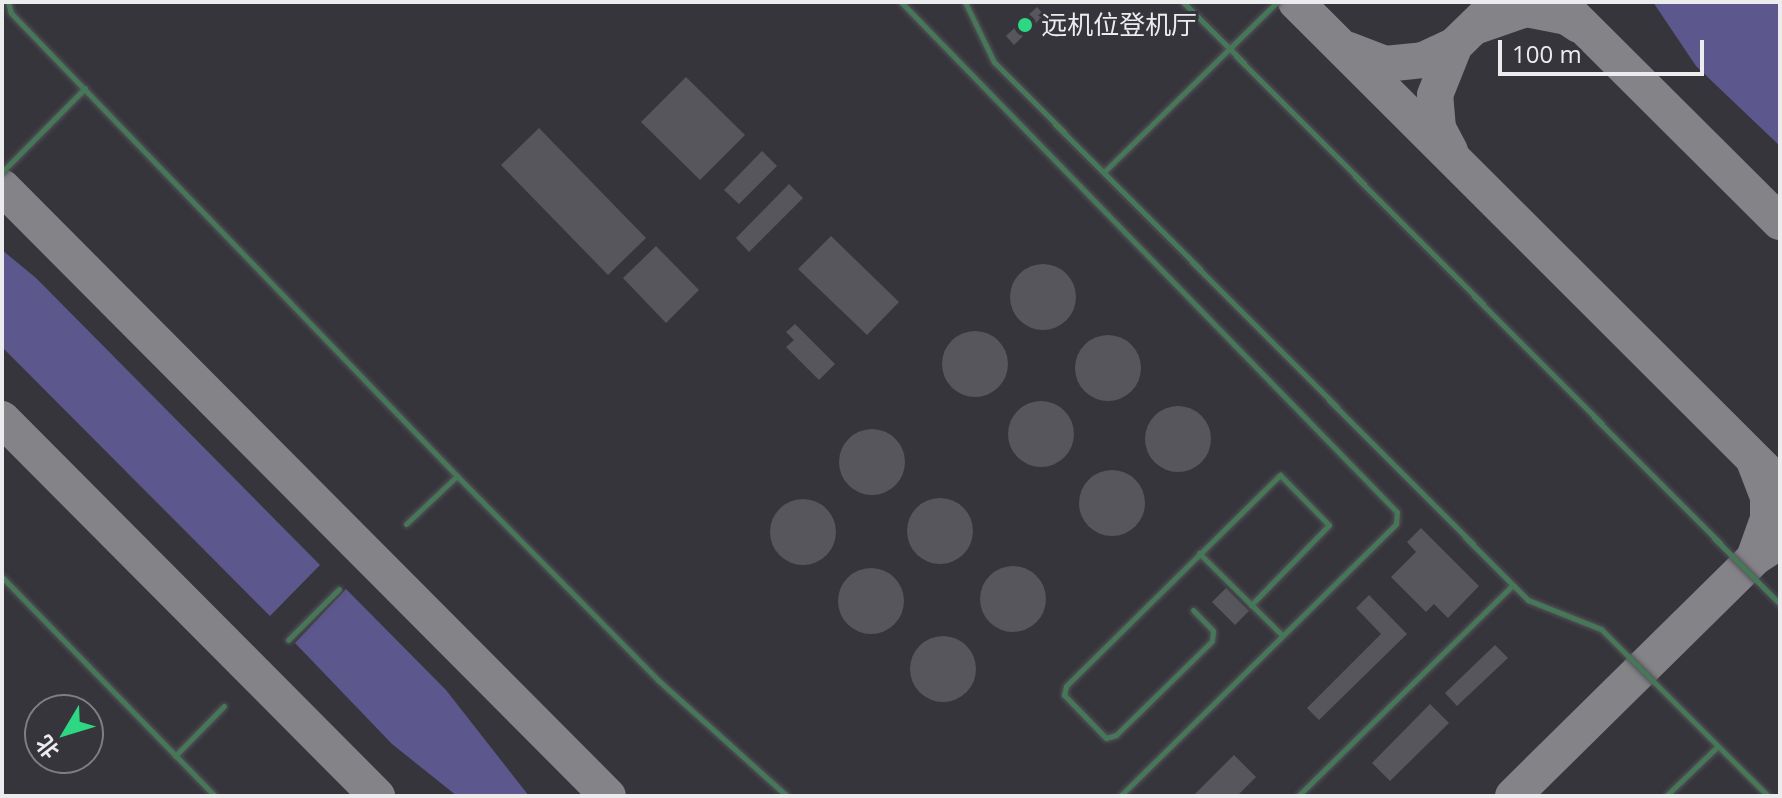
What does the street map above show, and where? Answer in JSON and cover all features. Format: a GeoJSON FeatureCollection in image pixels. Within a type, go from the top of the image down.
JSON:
{"type":"FeatureCollection","features":[{"type":"Feature","properties":{"kind":"lane"},"geometry":{"type":"LineString","coordinates":[[8,2],[11,13],[457,476],[658,680],[787,796]]}},
{"type":"Feature","properties":{"kind":"lane"},"geometry":{"type":"LineString","coordinates":[[901,2],[1397,512],[1396,524],[1120,796]]}},
{"type":"Feature","properties":{"kind":"lane"},"geometry":{"type":"LineString","coordinates":[[965,2],[994,62],[1528,600],[1601,629],[1768,796]]}},
{"type":"Feature","properties":{"kind":"lane"},"geometry":{"type":"LineString","coordinates":[[1183,2],[1780,604]]}},
{"type":"Feature","properties":{"kind":"lane"},"geometry":{"type":"LineString","coordinates":[[1105,171],[1277,2]]}},
{"type":"Feature","properties":{"kind":"lane"},"geometry":{"type":"LineString","coordinates":[[2,172],[85,88]]}},
{"type":"Feature","properties":{"kind":"lane"},"geometry":{"type":"LineString","coordinates":[[406,524],[457,476]]}},
{"type":"Feature","properties":{"kind":"lane"},"geometry":{"type":"LineString","coordinates":[[1193,610],[1213,631],[1212,641],[1116,735],[1106,738],[1063,690],[1277,476],[1307,497],[1329,525],[1251,605]]}},
{"type":"Feature","properties":{"kind":"lane"},"geometry":{"type":"LineString","coordinates":[[1199,553],[1282,635]]}},
{"type":"Feature","properties":{"kind":"lane"},"geometry":{"type":"LineString","coordinates":[[2,577],[215,796]]}},
{"type":"Feature","properties":{"kind":"lane"},"geometry":{"type":"LineString","coordinates":[[1298,796],[1513,585]]}},
{"type":"Feature","properties":{"kind":"lane"},"geometry":{"type":"LineString","coordinates":[[288,640],[339,589]]}},
{"type":"Feature","properties":{"kind":"lane"},"geometry":{"type":"LineString","coordinates":[[175,756],[224,706]]}},
{"type":"Feature","properties":{"kind":"lane"},"geometry":{"type":"LineString","coordinates":[[1666,796],[1677,789],[1718,746]]}},
{"type":"Feature","properties":{"kind":"lane"},"geometry":{"type":"LineString","coordinates":[[1677,789],[1684,796]]}},
{"type":"Feature","properties":{"kind":"shaded area"},"geometry":{"type":"Polygon","coordinates":[[[1653,2],[1780,2],[1780,146],[1696,66],[1653,2]]]}},
{"type":"Feature","properties":{"kind":"shaded area"},"geometry":{"type":"Polygon","coordinates":[[[2,250],[36,278],[320,565],[270,616],[2,347],[2,250]]]}},
{"type":"Feature","properties":{"kind":"shaded area"},"geometry":{"type":"Polygon","coordinates":[[[346,589],[446,690],[529,796],[457,796],[392,744],[295,643],[346,589]]]}},
{"type":"Feature","properties":{"kind":"building","name":"远机位登机厅"},"geometry":{"type":"Polygon","coordinates":[[[1037,7],[1044,15],[1014,45],[1006,36],[1037,7]]]}},
{"type":"Feature","properties":{"kind":"building"},"geometry":{"type":"Polygon","coordinates":[[[686,77],[745,135],[700,180],[641,122],[686,77]]]}},
{"type":"Feature","properties":{"kind":"building"},"geometry":{"type":"Polygon","coordinates":[[[539,128],[646,238],[608,275],[501,165],[539,128]]]}},
{"type":"Feature","properties":{"kind":"building"},"geometry":{"type":"Polygon","coordinates":[[[762,151],[777,166],[739,204],[724,190],[762,151]]]}},
{"type":"Feature","properties":{"kind":"building"},"geometry":{"type":"Polygon","coordinates":[[[789,184],[803,198],[749,252],[736,238],[789,184]]]}},
{"type":"Feature","properties":{"kind":"building"},"geometry":{"type":"Polygon","coordinates":[[[831,236],[899,302],[867,335],[798,269],[831,236]]]}},
{"type":"Feature","properties":{"kind":"building"},"geometry":{"type":"Polygon","coordinates":[[[656,246],[699,290],[666,323],[623,278],[656,246]]]}},
{"type":"Feature","properties":{"kind":"building"},"geometry":{"type":"Polygon","coordinates":[[[1036,264],[1050,264],[1062,269],[1071,278],[1076,297],[1074,310],[1067,321],[1050,330],[1036,330],[1024,325],[1015,316],[1010,304],[1010,290],[1015,278],[1024,269],[1036,264]]]}},
{"type":"Feature","properties":{"kind":"building"},"geometry":{"type":"Polygon","coordinates":[[[795,324],[835,364],[819,380],[786,347],[794,340],[786,332],[795,324]]]}},
{"type":"Feature","properties":{"kind":"building"},"geometry":{"type":"Polygon","coordinates":[[[968,331],[982,331],[994,336],[1003,345],[1008,364],[1006,377],[999,388],[982,397],[968,397],[956,392],[947,383],[942,371],[942,357],[947,345],[956,336],[968,331]]]}},
{"type":"Feature","properties":{"kind":"building"},"geometry":{"type":"Polygon","coordinates":[[[1101,335],[1115,335],[1127,340],[1136,349],[1141,368],[1139,381],[1132,392],[1115,401],[1101,401],[1089,396],[1080,387],[1075,375],[1075,361],[1080,349],[1089,340],[1101,335]]]}},
{"type":"Feature","properties":{"kind":"building"},"geometry":{"type":"Polygon","coordinates":[[[1034,401],[1048,401],[1060,406],[1069,415],[1074,434],[1072,447],[1065,458],[1048,467],[1034,467],[1022,462],[1013,453],[1008,441],[1008,427],[1013,415],[1022,406],[1034,401]]]}},
{"type":"Feature","properties":{"kind":"building"},"geometry":{"type":"Polygon","coordinates":[[[1171,406],[1185,406],[1197,411],[1206,420],[1211,439],[1209,452],[1202,463],[1185,472],[1171,472],[1159,467],[1150,458],[1145,446],[1145,432],[1150,420],[1159,411],[1171,406]]]}},
{"type":"Feature","properties":{"kind":"building"},"geometry":{"type":"Polygon","coordinates":[[[865,429],[879,429],[891,434],[900,443],[905,462],[903,475],[896,486],[879,495],[865,495],[853,490],[844,481],[839,469],[839,455],[844,443],[853,434],[865,429]]]}},
{"type":"Feature","properties":{"kind":"building"},"geometry":{"type":"Polygon","coordinates":[[[1105,470],[1119,470],[1131,475],[1140,484],[1145,503],[1143,516],[1136,527],[1119,536],[1105,536],[1093,531],[1084,522],[1079,510],[1079,496],[1084,484],[1093,475],[1105,470]]]}},
{"type":"Feature","properties":{"kind":"building"},"geometry":{"type":"Polygon","coordinates":[[[933,498],[947,498],[959,503],[968,512],[973,531],[971,544],[964,555],[947,564],[933,564],[921,559],[912,550],[907,538],[907,524],[912,512],[921,503],[933,498]]]}},
{"type":"Feature","properties":{"kind":"building"},"geometry":{"type":"Polygon","coordinates":[[[796,499],[810,499],[822,504],[831,513],[836,532],[834,545],[827,556],[810,565],[796,565],[784,560],[775,551],[770,539],[770,525],[775,513],[784,504],[796,499]]]}},
{"type":"Feature","properties":{"kind":"building"},"geometry":{"type":"Polygon","coordinates":[[[1421,528],[1479,586],[1448,618],[1434,604],[1426,612],[1391,577],[1416,552],[1407,542],[1421,528]]]}},
{"type":"Feature","properties":{"kind":"building"},"geometry":{"type":"Polygon","coordinates":[[[1006,566],[1020,566],[1032,571],[1041,580],[1046,599],[1044,612],[1037,623],[1020,632],[1006,632],[994,627],[985,618],[980,606],[980,592],[985,580],[994,571],[1006,566]]]}},
{"type":"Feature","properties":{"kind":"building"},"geometry":{"type":"Polygon","coordinates":[[[864,568],[878,568],[890,573],[899,582],[904,601],[902,614],[895,625],[878,634],[864,634],[852,629],[843,620],[838,608],[838,594],[843,582],[852,573],[864,568]]]}},
{"type":"Feature","properties":{"kind":"building"},"geometry":{"type":"Polygon","coordinates":[[[1226,588],[1249,611],[1235,625],[1212,602],[1226,588]]]}},
{"type":"Feature","properties":{"kind":"building"},"geometry":{"type":"Polygon","coordinates":[[[1369,595],[1407,634],[1319,720],[1307,708],[1381,634],[1356,608],[1369,595]]]}},
{"type":"Feature","properties":{"kind":"building"},"geometry":{"type":"Polygon","coordinates":[[[936,636],[950,636],[962,641],[971,650],[976,669],[974,682],[967,693],[950,702],[936,702],[924,697],[915,688],[910,676],[910,662],[915,650],[924,641],[936,636]]]}},
{"type":"Feature","properties":{"kind":"building"},"geometry":{"type":"Polygon","coordinates":[[[1495,645],[1508,658],[1457,706],[1445,693],[1495,645]]]}},
{"type":"Feature","properties":{"kind":"building"},"geometry":{"type":"Polygon","coordinates":[[[1430,704],[1449,723],[1390,781],[1372,763],[1430,704]]]}},
{"type":"Feature","properties":{"kind":"building"},"geometry":{"type":"Polygon","coordinates":[[[1234,755],[1256,777],[1237,796],[1193,796],[1234,755]]]}},
{"type":"Feature","properties":{"kind":"taxiway"},"geometry":{"type":"LineString","coordinates":[[1296,2],[1780,485]]}},
{"type":"Feature","properties":{"kind":"taxiway"},"geometry":{"type":"LineString","coordinates":[[1349,50],[1385,64],[1423,60],[1455,45],[1499,2]]}},
{"type":"Feature","properties":{"kind":"taxiway"},"geometry":{"type":"LineString","coordinates":[[1559,2],[1780,222]]}},
{"type":"Feature","properties":{"kind":"taxiway"},"geometry":{"type":"LineString","coordinates":[[1477,26],[1526,9],[1567,17],[1579,25]]}},
{"type":"Feature","properties":{"kind":"taxiway"},"geometry":{"type":"LineString","coordinates":[[1450,151],[1438,128],[1435,95],[1455,45]]}},
{"type":"Feature","properties":{"kind":"taxiway"},"geometry":{"type":"LineString","coordinates":[[2,187],[608,796]]}},
{"type":"Feature","properties":{"kind":"taxiway"},"geometry":{"type":"LineString","coordinates":[[2,419],[377,796]]}},
{"type":"Feature","properties":{"kind":"taxiway"},"geometry":{"type":"LineString","coordinates":[[1754,461],[1768,497],[1768,519],[1754,558]]}},
{"type":"Feature","properties":{"kind":"taxiway"},"geometry":{"type":"LineString","coordinates":[[1513,796],[1754,558],[1780,541]]}},
{"type":"Feature","properties":{"kind":"place","name":"远机位登机厅"},"geometry":{"type":"Point","coordinates":[1025,25]}}]}
